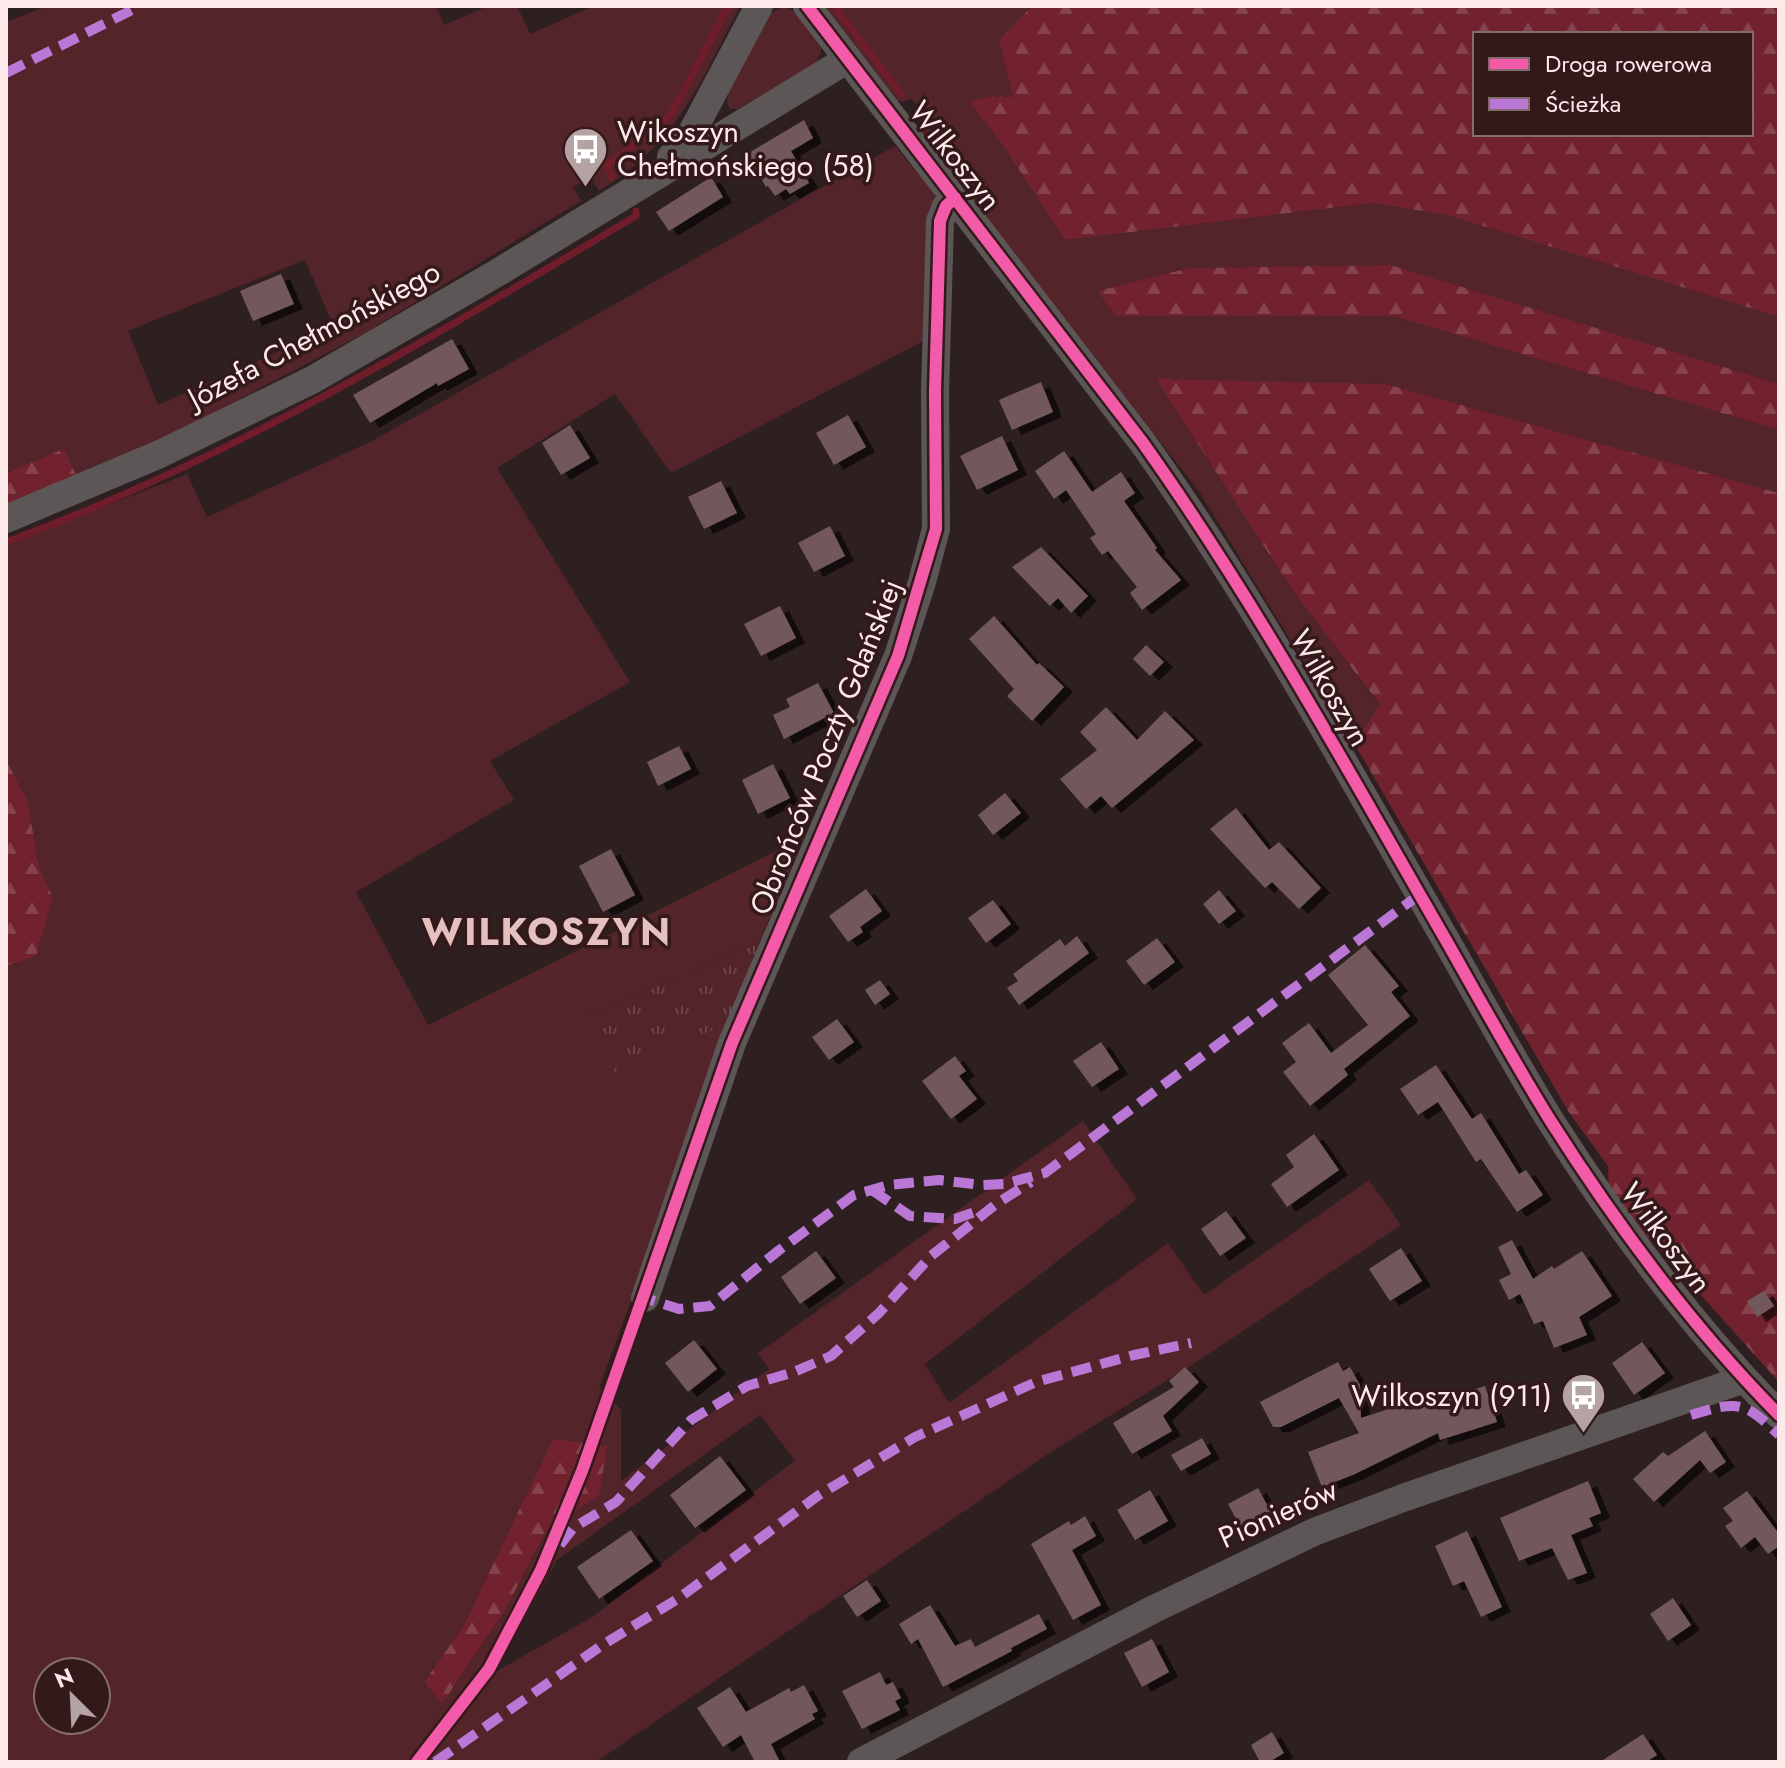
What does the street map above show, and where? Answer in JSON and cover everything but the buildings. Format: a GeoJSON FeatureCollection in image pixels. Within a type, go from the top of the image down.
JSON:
{"type":"FeatureCollection","features":[{"type":"Feature","properties":{"kind":"street","name":"Józefa Chełmońskiego"},"geometry":{"type":"LineString","coordinates":[[640,184],[690,136],[759,6]]}},
{"type":"Feature","properties":{"kind":"street","name":"Wilkoszyn"},"geometry":{"type":"LineString","coordinates":[[807,6],[1143,443],[1215,547],[1549,1119],[1644,1255],[1744,1379],[1779,1415]]}},
{"type":"Feature","properties":{"kind":"street","name":"Józefa Chełmońskiego"},"geometry":{"type":"LineString","coordinates":[[6,519],[160,454],[312,380],[423,317],[848,59]]}},
{"type":"Feature","properties":{"kind":"street","name":"Obrońców Poczty Gdańskiej"},"geometry":{"type":"LineString","coordinates":[[645,1298],[732,1043],[898,656],[922,582],[937,514],[935,392],[940,221],[946,206],[955,198]]}},
{"type":"Feature","properties":{"kind":"street","name":"Pionierów"},"geometry":{"type":"LineString","coordinates":[[861,1762],[1154,1609],[1314,1532],[1744,1379]]}},
{"type":"Feature","properties":{"kind":"green space"},"geometry":{"type":"Polygon","coordinates":[[[47,6],[436,6],[444,25],[488,6],[517,6],[530,34],[594,6],[740,6],[684,110],[649,153],[626,172],[599,191],[591,178],[573,187],[581,201],[365,333],[160,441],[77,477],[25,467],[6,472],[6,22],[47,6]],[[305,260],[128,331],[158,405],[334,327],[305,260]]]}},
{"type":"Feature","properties":{"kind":"green space"},"geometry":{"type":"Polygon","coordinates":[[[783,6],[799,16],[814,33],[821,47],[816,63],[738,109],[730,109],[728,94],[768,15],[783,6]]]}},
{"type":"Feature","properties":{"kind":"green space"},"geometry":{"type":"Polygon","coordinates":[[[824,6],[1032,6],[999,40],[1013,97],[991,96],[971,103],[1066,240],[1373,203],[1447,215],[1779,317],[1779,384],[1391,265],[1189,268],[1099,291],[1115,316],[1393,316],[1779,430],[1779,493],[1386,384],[1157,380],[1295,594],[1380,706],[1354,743],[1200,493],[921,134],[923,113],[912,99],[902,102],[893,99],[824,6]]]}},
{"type":"Feature","properties":{"kind":"green space"},"geometry":{"type":"Polygon","coordinates":[[[1032,6],[1779,6],[1779,317],[1447,215],[1373,203],[1065,240],[1007,151],[970,102],[991,96],[1013,97],[999,40],[1032,6]]]}},
{"type":"Feature","properties":{"kind":"green space"},"geometry":{"type":"Polygon","coordinates":[[[895,146],[934,193],[925,340],[671,473],[615,394],[497,468],[630,682],[490,761],[514,800],[356,892],[428,1025],[804,837],[760,941],[590,1016],[729,1023],[684,1157],[599,1388],[621,1410],[621,1481],[769,1369],[758,1353],[1083,1121],[1137,1199],[925,1364],[949,1403],[1168,1243],[1204,1295],[1369,1180],[1401,1225],[1192,1365],[1048,1454],[596,1762],[6,1762],[6,966],[36,956],[53,898],[39,867],[27,799],[6,760],[6,545],[187,474],[207,517],[372,441],[895,146]],[[760,1415],[557,1560],[497,1671],[594,1616],[795,1460],[760,1415]],[[553,1439],[463,1627],[424,1682],[442,1704],[504,1612],[546,1531],[599,1495],[553,1439]]]}},
{"type":"Feature","properties":{"kind":"green space"},"geometry":{"type":"Polygon","coordinates":[[[1391,265],[1779,384],[1779,430],[1393,316],[1115,316],[1098,291],[1189,268],[1391,265]]]}},
{"type":"Feature","properties":{"kind":"green space"},"geometry":{"type":"Polygon","coordinates":[[[1156,379],[1386,384],[1779,493],[1779,1382],[1690,1283],[1699,1275],[1686,1256],[1670,1262],[1609,1192],[1608,1166],[1568,1111],[1354,743],[1380,705],[1295,594],[1156,379]]]}},
{"type":"Feature","properties":{"kind":"green space"},"geometry":{"type":"Polygon","coordinates":[[[64,449],[77,477],[6,504],[6,473],[64,449]]]}},
{"type":"Feature","properties":{"kind":"green space"},"geometry":{"type":"Polygon","coordinates":[[[6,760],[27,799],[39,867],[53,898],[36,956],[6,966],[6,760]]]}},
{"type":"Feature","properties":{"kind":"green space"},"geometry":{"type":"Polygon","coordinates":[[[760,941],[729,1023],[614,1072],[590,1016],[760,941]]]}},
{"type":"Feature","properties":{"kind":"green space"},"geometry":{"type":"Polygon","coordinates":[[[553,1439],[607,1446],[599,1495],[546,1531],[504,1612],[442,1704],[424,1682],[463,1627],[553,1439]]]}},
{"type":"Feature","properties":{"kind":"waterway"},"geometry":{"type":"LineString","coordinates":[[612,177],[607,165],[672,113],[728,6]]}},
{"type":"Feature","properties":{"kind":"waterway"},"geometry":{"type":"LineString","coordinates":[[834,6],[901,94]]}},
{"type":"Feature","properties":{"kind":"waterway"},"geometry":{"type":"LineString","coordinates":[[6,542],[90,509],[250,435],[482,307],[636,216],[636,211]]}},
{"type":"Feature","properties":{"kind":"marked path"},"geometry":{"type":"LineString","coordinates":[[6,73],[140,6]]}},
{"type":"Feature","properties":{"kind":"marked path"},"geometry":{"type":"LineString","coordinates":[[641,1307],[645,1298],[679,1309],[710,1306],[854,1195],[889,1185],[939,1180],[1004,1184],[1045,1173],[1419,895]]}},
{"type":"Feature","properties":{"kind":"marked path"},"geometry":{"type":"LineString","coordinates":[[560,1545],[573,1528],[616,1502],[691,1420],[747,1386],[794,1372],[831,1356],[879,1313],[931,1256],[996,1204],[1031,1182]]}},
{"type":"Feature","properties":{"kind":"marked path"},"geometry":{"type":"LineString","coordinates":[[872,1190],[910,1216],[955,1219],[981,1210]]}},
{"type":"Feature","properties":{"kind":"marked path"},"geometry":{"type":"LineString","coordinates":[[435,1762],[601,1646],[679,1598],[819,1495],[915,1437],[1036,1382],[1191,1343]]}},
{"type":"Feature","properties":{"kind":"marked path"},"geometry":{"type":"LineString","coordinates":[[1691,1415],[1720,1407],[1739,1407],[1757,1415],[1779,1435]]}},
{"type":"Feature","properties":{"kind":"cycle path"},"geometry":{"type":"LineString","coordinates":[[807,6],[1143,443],[1185,503],[1338,752],[1575,1159],[1657,1274],[1716,1346],[1779,1415]]}},
{"type":"Feature","properties":{"kind":"cycle path"},"geometry":{"type":"LineString","coordinates":[[417,1762],[489,1669],[541,1570],[582,1471],[732,1043],[898,656],[936,529],[935,392],[940,221],[946,206],[955,198]]}},
{"type":"Feature","properties":{"kind":"place","name":"Wikoszyn Chełmońskiego (58)"},"geometry":{"type":"Point","coordinates":[586,188]}},
{"type":"Feature","properties":{"kind":"place","name":"Wilkoszyn (911)"},"geometry":{"type":"Point","coordinates":[1583,1435]}},
{"type":"Feature","properties":{"kind":"district","name":"WILKOSZYN"},"geometry":{"type":"Point","coordinates":[547,932]}}]}
